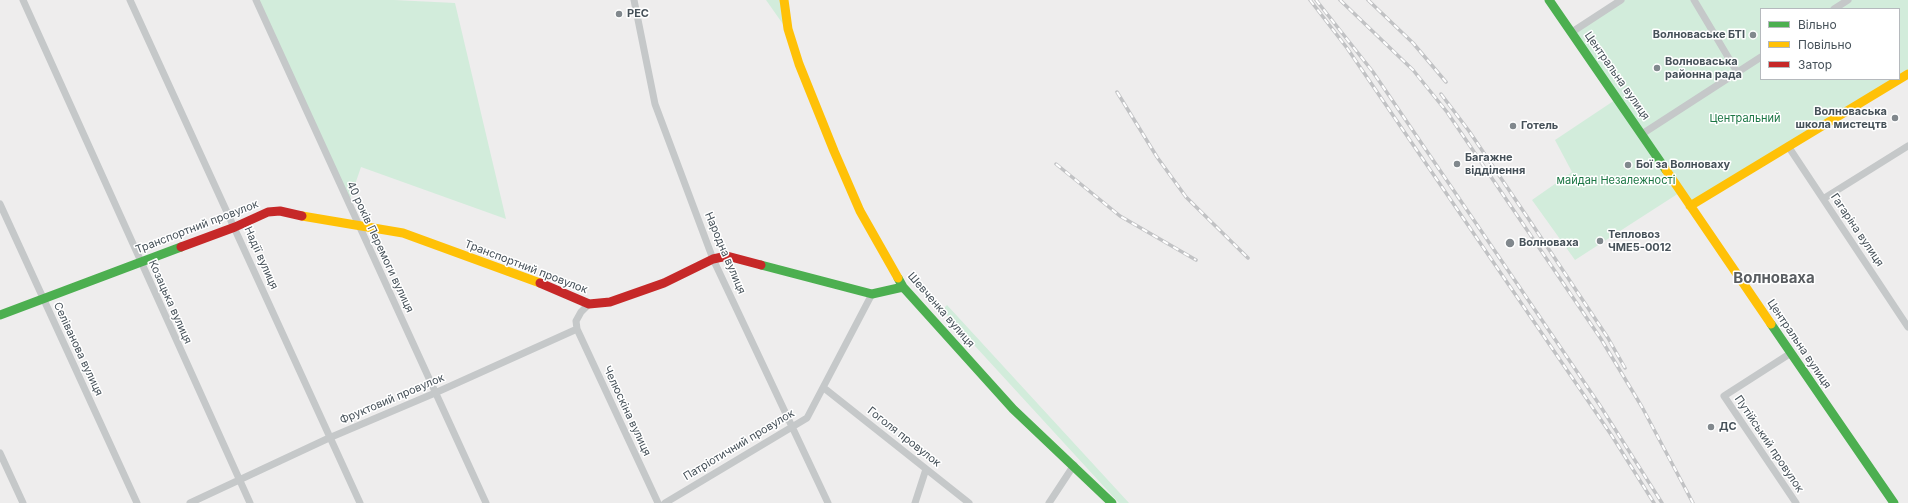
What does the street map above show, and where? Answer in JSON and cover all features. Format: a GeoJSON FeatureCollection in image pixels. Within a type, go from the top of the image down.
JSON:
{"type":"FeatureCollection","features":[{"type":"Feature","properties":{"kind":"street","name":"Козацька вулиця"},"geometry":{"type":"LineString","coordinates":[[23,0],[250,503]]}},
{"type":"Feature","properties":{"kind":"street","name":"Надії вулиця"},"geometry":{"type":"LineString","coordinates":[[130,0],[360,503]]}},
{"type":"Feature","properties":{"kind":"street","name":"40 років Перемоги вулиця"},"geometry":{"type":"LineString","coordinates":[[256,0],[357,225],[486,503]]}},
{"type":"Feature","properties":{"kind":"street","name":"Народна вулиця"},"geometry":{"type":"LineString","coordinates":[[634,0],[655,104],[713,259],[828,503]]}},
{"type":"Feature","properties":{"kind":"street","name":"Шевченка вулиця"},"geometry":{"type":"LineString","coordinates":[[784,0],[788,29],[799,64],[834,151],[860,211],[882,253],[903,287],[1013,408],[1112,503]]}},
{"type":"Feature","properties":{"kind":"street","name":"Центральна вулиця"},"geometry":{"type":"LineString","coordinates":[[1550,0],[1894,503]]}},
{"type":"Feature","properties":{"kind":"street"},"geometry":{"type":"LineString","coordinates":[[1572,32],[1621,0]]}},
{"type":"Feature","properties":{"kind":"street"},"geometry":{"type":"LineString","coordinates":[[1694,0],[1737,72]]}},
{"type":"Feature","properties":{"kind":"street"},"geometry":{"type":"LineString","coordinates":[[1836,8],[1846,1]]}},
{"type":"Feature","properties":{"kind":"street"},"geometry":{"type":"LineString","coordinates":[[1642,134],[1760,58]]}},
{"type":"Feature","properties":{"kind":"street"},"geometry":{"type":"LineString","coordinates":[[1690,206],[1898,80]]}},
{"type":"Feature","properties":{"kind":"street","name":"Гагаріна вулиця"},"geometry":{"type":"LineString","coordinates":[[1788,146],[1908,327]]}},
{"type":"Feature","properties":{"kind":"street"},"geometry":{"type":"LineString","coordinates":[[1823,199],[1908,146]]}},
{"type":"Feature","properties":{"kind":"street","name":"Селіванова вулиця"},"geometry":{"type":"LineString","coordinates":[[0,204],[137,503]]}},
{"type":"Feature","properties":{"kind":"street","name":"Транспортний провулок"},"geometry":{"type":"LineString","coordinates":[[0,315],[235,227],[268,212],[280,211],[314,219],[403,233],[526,278],[589,304]]}},
{"type":"Feature","properties":{"kind":"street"},"geometry":{"type":"LineString","coordinates":[[577,329],[576,321],[581,312],[589,304],[610,302],[664,283],[713,259],[728,256],[872,294],[903,287]]}},
{"type":"Feature","properties":{"kind":"street","name":"Патріотичний провулок"},"geometry":{"type":"LineString","coordinates":[[665,503],[808,418],[872,294]]}},
{"type":"Feature","properties":{"kind":"street","name":"Фруктовий провулок"},"geometry":{"type":"LineString","coordinates":[[190,503],[329,438],[435,393],[577,329]]}},
{"type":"Feature","properties":{"kind":"street","name":"Челюскіна вулиця"},"geometry":{"type":"LineString","coordinates":[[577,329],[658,503]]}},
{"type":"Feature","properties":{"kind":"street","name":"Путійський провулок"},"geometry":{"type":"LineString","coordinates":[[1791,353],[1724,396],[1796,503]]}},
{"type":"Feature","properties":{"kind":"street","name":"Гоголя провулок"},"geometry":{"type":"LineString","coordinates":[[824,388],[969,503]]}},
{"type":"Feature","properties":{"kind":"street"},"geometry":{"type":"LineString","coordinates":[[0,454],[23,503]]}},
{"type":"Feature","properties":{"kind":"street"},"geometry":{"type":"LineString","coordinates":[[1049,503],[1074,466]]}},
{"type":"Feature","properties":{"kind":"street"},"geometry":{"type":"LineString","coordinates":[[915,503],[926,468]]}},
{"type":"Feature","properties":{"kind":"green space"},"geometry":{"type":"Polygon","coordinates":[[[256,0],[394,0],[455,3],[506,219],[361,167],[348,205],[256,0]]]}},
{"type":"Feature","properties":{"kind":"green space"},"geometry":{"type":"Polygon","coordinates":[[[766,0],[782,0],[785,27],[766,0]]]}},
{"type":"Feature","properties":{"kind":"green space","name":"Центральний"},"geometry":{"type":"Polygon","coordinates":[[[1621,0],[1908,0],[1908,74],[1900,79],[1900,8],[1760,8],[1760,80],[1898,80],[1693,204],[1574,31],[1621,0]]]}},
{"type":"Feature","properties":{"kind":"green space","name":"майдан Незалежності"},"geometry":{"type":"Polygon","coordinates":[[[1615,100],[1679,193],[1575,260],[1532,200],[1572,172],[1555,140],[1615,100]]]}},
{"type":"Feature","properties":{"kind":"green space"},"geometry":{"type":"Polygon","coordinates":[[[947,305],[1129,503],[1119,503],[942,310],[947,305]]]}},
{"type":"Feature","properties":{"kind":"railway"},"geometry":{"type":"LineString","coordinates":[[1310,0],[1347,48],[1612,436],[1654,503]]}},
{"type":"Feature","properties":{"kind":"railway"},"geometry":{"type":"LineString","coordinates":[[1316,0],[1373,72],[1599,404],[1662,503]]}},
{"type":"Feature","properties":{"kind":"railway"},"geometry":{"type":"LineString","coordinates":[[1340,0],[1413,70],[1447,112],[1601,339],[1642,407],[1693,503]]}},
{"type":"Feature","properties":{"kind":"railway"},"geometry":{"type":"LineString","coordinates":[[1368,0],[1413,43],[1446,82]]}},
{"type":"Feature","properties":{"kind":"railway"},"geometry":{"type":"LineString","coordinates":[[1117,92],[1157,157],[1186,197],[1248,258]]}},
{"type":"Feature","properties":{"kind":"railway"},"geometry":{"type":"LineString","coordinates":[[1441,94],[1469,131],[1532,224],[1608,338],[1625,368]]}},
{"type":"Feature","properties":{"kind":"railway"},"geometry":{"type":"LineString","coordinates":[[1056,164],[1120,216],[1196,260]]}},
{"type":"Feature","properties":{"kind":"traffic: fast"},"geometry":{"type":"LineString","coordinates":[[1549,0],[1666,170]]}},
{"type":"Feature","properties":{"kind":"traffic: fast"},"geometry":{"type":"LineString","coordinates":[[0,315],[181,247]]}},
{"type":"Feature","properties":{"kind":"traffic: fast"},"geometry":{"type":"LineString","coordinates":[[761,265],[872,294],[903,287]]}},
{"type":"Feature","properties":{"kind":"traffic: fast"},"geometry":{"type":"LineString","coordinates":[[898,278],[903,287],[1013,409],[1112,503]]}},
{"type":"Feature","properties":{"kind":"traffic: fast"},"geometry":{"type":"LineString","coordinates":[[1771,324],[1894,503]]}},
{"type":"Feature","properties":{"kind":"traffic: slow"},"geometry":{"type":"LineString","coordinates":[[784,0],[788,29],[799,64],[834,151],[860,211],[898,278]]}},
{"type":"Feature","properties":{"kind":"traffic: slow"},"geometry":{"type":"LineString","coordinates":[[1900,79],[1908,74]]}},
{"type":"Feature","properties":{"kind":"traffic: slow"},"geometry":{"type":"LineString","coordinates":[[1690,206],[1898,80]]}},
{"type":"Feature","properties":{"kind":"traffic: slow"},"geometry":{"type":"LineString","coordinates":[[1666,170],[1771,324]]}},
{"type":"Feature","properties":{"kind":"traffic: slow"},"geometry":{"type":"LineString","coordinates":[[302,216],[403,233],[540,283]]}},
{"type":"Feature","properties":{"kind":"traffic: jam"},"geometry":{"type":"LineString","coordinates":[[181,247],[235,227],[268,212],[280,211],[302,216]]}},
{"type":"Feature","properties":{"kind":"traffic: jam"},"geometry":{"type":"LineString","coordinates":[[540,283],[589,304],[610,302],[664,283],[713,259],[727,256],[761,265]]}},
{"type":"Feature","properties":{"kind":"place","name":"РЕС"},"geometry":{"type":"Point","coordinates":[619,14]}},
{"type":"Feature","properties":{"kind":"place","name":"Волноваське БТІ"},"geometry":{"type":"Point","coordinates":[1753,35]}},
{"type":"Feature","properties":{"kind":"place","name":"Волноваська районна рада"},"geometry":{"type":"Point","coordinates":[1657,68]}},
{"type":"Feature","properties":{"kind":"place","name":"Волноваська школа мистецтв"},"geometry":{"type":"Point","coordinates":[1895,118]}},
{"type":"Feature","properties":{"kind":"place","name":"Готель"},"geometry":{"type":"Point","coordinates":[1513,126]}},
{"type":"Feature","properties":{"kind":"place","name":"Багажне відділення"},"geometry":{"type":"Point","coordinates":[1457,164]}},
{"type":"Feature","properties":{"kind":"place","name":"Бої за Волноваху"},"geometry":{"type":"Point","coordinates":[1628,165]}},
{"type":"Feature","properties":{"kind":"place","name":"Тепловоз ЧМЕ5-0012"},"geometry":{"type":"Point","coordinates":[1600,241]}},
{"type":"Feature","properties":{"kind":"place","name":"Волноваха"},"geometry":{"type":"Point","coordinates":[1510,243]}},
{"type":"Feature","properties":{"kind":"place","name":"ДС"},"geometry":{"type":"Point","coordinates":[1711,427]}},
{"type":"Feature","properties":{"kind":"district","name":"Волноваха"},"geometry":{"type":"Point","coordinates":[1774,278]}}]}
